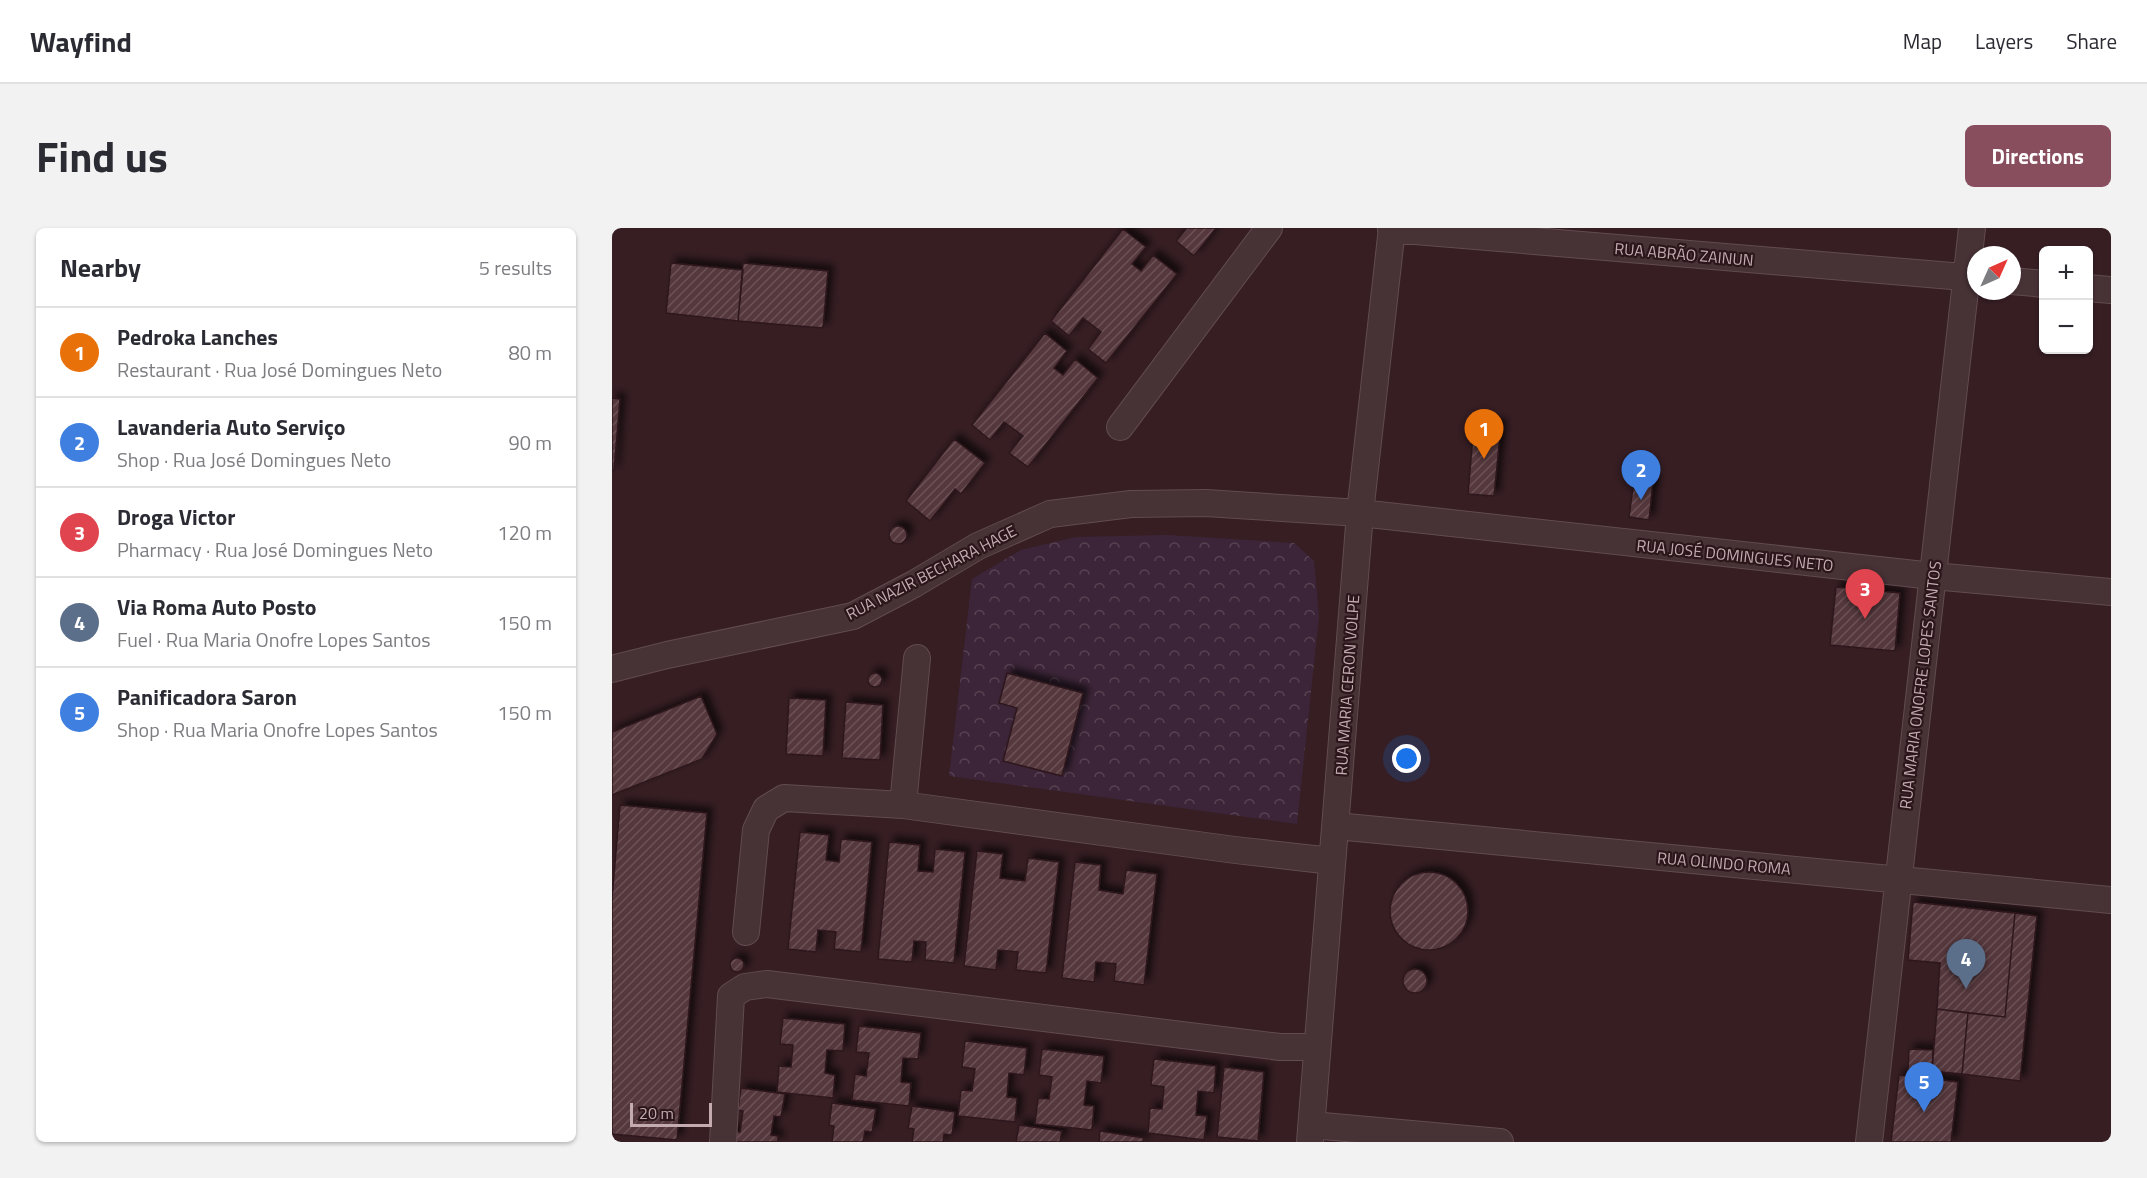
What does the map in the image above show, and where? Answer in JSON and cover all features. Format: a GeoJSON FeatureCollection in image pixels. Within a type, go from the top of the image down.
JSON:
{"type":"FeatureCollection","features":[{"type":"Feature","properties":{"kind":"street"},"geometry":{"type":"LineString","coordinates":[[1120,427],[1269,228]]}},
{"type":"Feature","properties":{"kind":"street","name":"RUA MARIA ONOFRE LOPES SANTOS"},"geometry":{"type":"LineString","coordinates":[[1972,228],[1972,246]]}},
{"type":"Feature","properties":{"kind":"street","name":"RUA ABRÃO ZAINUN"},"geometry":{"type":"LineString","coordinates":[[1392,229],[1967,277]]}},
{"type":"Feature","properties":{"kind":"street","name":"RUA MARIA CERON VOLPE"},"geometry":{"type":"LineString","coordinates":[[1311,1133],[1360,513],[1392,229]]}},
{"type":"Feature","properties":{"kind":"street"},"geometry":{"type":"LineString","coordinates":[[2021,282],[2039,284]]}},
{"type":"Feature","properties":{"kind":"street"},"geometry":{"type":"LineString","coordinates":[[2093,288],[2111,290]]}},
{"type":"Feature","properties":{"kind":"street","name":"RUA MARIA ONOFRE LOPES SANTOS"},"geometry":{"type":"LineString","coordinates":[[1869,1142],[1932,576],[1968,300]]}},
{"type":"Feature","properties":{"kind":"street","name":"RUA NAZIR BECHARA HAGE"},"geometry":{"type":"LineString","coordinates":[[612,669],[667,655],[853,616],[914,584],[978,546],[1050,514],[1131,504],[1206,502],[1360,513]]}},
{"type":"Feature","properties":{"kind":"street","name":"RUA JOSÉ DOMINGUES NETO"},"geometry":{"type":"LineString","coordinates":[[1360,513],[1932,576],[2111,592]]}},
{"type":"Feature","properties":{"kind":"street"},"geometry":{"type":"LineString","coordinates":[[903,805],[917,658]]}},
{"type":"Feature","properties":{"kind":"street"},"geometry":{"type":"LineString","coordinates":[[746,932],[756,830],[766,809],[784,798],[903,805],[1332,861]]}},
{"type":"Feature","properties":{"kind":"street","name":"RUA OLINDO ROMA"},"geometry":{"type":"LineString","coordinates":[[1336,826],[2111,900]]}},
{"type":"Feature","properties":{"kind":"street"},"geometry":{"type":"LineString","coordinates":[[723,1142],[731,996],[745,987],[767,984],[1280,1047],[1317,1047]]}},
{"type":"Feature","properties":{"kind":"street"},"geometry":{"type":"LineString","coordinates":[[1311,1133],[1500,1142]]}},
{"type":"Feature","properties":{"kind":"green space"},"geometry":{"type":"Polygon","coordinates":[[[1167,535],[1294,543],[1314,561],[1319,616],[1297,824],[949,776],[972,579],[1021,550],[1076,537],[1167,535]]]}},
{"type":"Feature","properties":{"kind":"building"},"geometry":{"type":"Polygon","coordinates":[[[1187,228],[1216,228],[1194,256],[1176,241],[1187,228]]]}},
{"type":"Feature","properties":{"kind":"building"},"geometry":{"type":"Polygon","coordinates":[[[1123,229],[1146,247],[1132,264],[1141,271],[1153,255],[1177,274],[1106,363],[1088,349],[1101,332],[1083,318],[1069,336],[1051,321],[1123,229]]]}},
{"type":"Feature","properties":{"kind":"building"},"geometry":{"type":"Polygon","coordinates":[[[671,263],[743,270],[738,321],[666,313],[671,263]]]}},
{"type":"Feature","properties":{"kind":"building"},"geometry":{"type":"Polygon","coordinates":[[[743,263],[828,271],[823,328],[738,321],[743,263]]]}},
{"type":"Feature","properties":{"kind":"building"},"geometry":{"type":"Polygon","coordinates":[[[1045,333],[1067,351],[1054,368],[1063,375],[1075,359],[1098,378],[1028,467],[1009,453],[1023,436],[1004,422],[990,440],[972,425],[1045,333]]]}},
{"type":"Feature","properties":{"kind":"building"},"geometry":{"type":"Polygon","coordinates":[[[612,398],[620,399],[614,471],[612,470],[612,398]]]}},
{"type":"Feature","properties":{"kind":"building"},"geometry":{"type":"Polygon","coordinates":[[[1474,423],[1501,425],[1494,496],[1468,494],[1474,423]]]}},
{"type":"Feature","properties":{"kind":"building"},"geometry":{"type":"Polygon","coordinates":[[[954,439],[985,463],[961,494],[955,489],[930,521],[906,501],[954,439]]]}},
{"type":"Feature","properties":{"kind":"building"},"geometry":{"type":"Polygon","coordinates":[[[1634,480],[1653,482],[1649,520],[1629,517],[1634,480]]]}},
{"type":"Feature","properties":{"kind":"building"},"geometry":{"type":"Polygon","coordinates":[[[898,526],[904,529],[907,535],[904,541],[898,544],[892,541],[889,535],[892,529],[898,526]]]}},
{"type":"Feature","properties":{"kind":"building"},"geometry":{"type":"Polygon","coordinates":[[[1836,587],[1900,593],[1895,651],[1830,645],[1836,587]]]}},
{"type":"Feature","properties":{"kind":"building"},"geometry":{"type":"Polygon","coordinates":[[[872,673],[878,673],[882,680],[878,687],[872,687],[868,683],[868,677],[872,673]]]}},
{"type":"Feature","properties":{"kind":"building"},"geometry":{"type":"Polygon","coordinates":[[[1007,673],[1083,693],[1062,776],[1003,761],[1017,708],[999,703],[1007,673]]]}},
{"type":"Feature","properties":{"kind":"building"},"geometry":{"type":"Polygon","coordinates":[[[701,696],[717,734],[702,759],[612,795],[612,732],[701,696]]]}},
{"type":"Feature","properties":{"kind":"building"},"geometry":{"type":"Polygon","coordinates":[[[789,698],[826,700],[823,756],[786,754],[789,698]]]}},
{"type":"Feature","properties":{"kind":"building"},"geometry":{"type":"Polygon","coordinates":[[[846,702],[883,705],[880,760],[842,758],[846,702]]]}},
{"type":"Feature","properties":{"kind":"building"},"geometry":{"type":"Polygon","coordinates":[[[620,805],[707,813],[677,1140],[612,1134],[612,898],[620,805]]]}},
{"type":"Feature","properties":{"kind":"building"},"geometry":{"type":"Polygon","coordinates":[[[800,832],[829,835],[826,860],[839,862],[841,839],[872,842],[861,952],[834,949],[836,932],[818,930],[816,952],[788,949],[800,832]]]}},
{"type":"Feature","properties":{"kind":"building"},"geometry":{"type":"Polygon","coordinates":[[[889,842],[920,845],[918,871],[933,872],[935,849],[965,852],[954,963],[925,960],[926,942],[914,941],[912,962],[878,959],[889,842]]]}},
{"type":"Feature","properties":{"kind":"building"},"geometry":{"type":"Polygon","coordinates":[[[977,851],[1003,854],[1000,878],[1025,881],[1028,858],[1059,862],[1046,973],[1016,970],[1018,952],[998,950],[996,970],[964,966],[977,851]]]}},
{"type":"Feature","properties":{"kind":"building"},"geometry":{"type":"Polygon","coordinates":[[[1075,862],[1101,865],[1099,890],[1123,894],[1126,870],[1157,874],[1144,985],[1114,981],[1116,964],[1096,962],[1094,982],[1062,978],[1075,862]]]}},
{"type":"Feature","properties":{"kind":"building"},"geometry":{"type":"Polygon","coordinates":[[[1429,872],[1444,875],[1456,884],[1465,896],[1468,911],[1465,926],[1456,938],[1444,947],[1429,950],[1414,947],[1402,938],[1393,926],[1390,911],[1393,896],[1402,884],[1414,875],[1429,872]]]}},
{"type":"Feature","properties":{"kind":"building"},"geometry":{"type":"Polygon","coordinates":[[[1913,902],[2015,913],[2005,1017],[1937,1009],[1940,963],[1908,960],[1913,902]]]}},
{"type":"Feature","properties":{"kind":"building"},"geometry":{"type":"Polygon","coordinates":[[[2015,913],[2037,916],[2020,1081],[1962,1074],[1968,1013],[2005,1017],[2015,913]]]}},
{"type":"Feature","properties":{"kind":"building"},"geometry":{"type":"Polygon","coordinates":[[[734,958],[740,958],[744,965],[740,972],[734,972],[730,968],[730,962],[734,958]]]}},
{"type":"Feature","properties":{"kind":"building"},"geometry":{"type":"Polygon","coordinates":[[[1415,969],[1423,973],[1427,981],[1423,989],[1415,993],[1407,989],[1403,981],[1407,973],[1415,969]]]}},
{"type":"Feature","properties":{"kind":"building"},"geometry":{"type":"Polygon","coordinates":[[[1937,1009],[1968,1013],[1962,1074],[1932,1071],[1937,1009]]]}},
{"type":"Feature","properties":{"kind":"building"},"geometry":{"type":"Polygon","coordinates":[[[783,1018],[845,1024],[843,1051],[827,1050],[825,1073],[835,1075],[833,1098],[777,1092],[779,1066],[791,1067],[793,1045],[780,1044],[783,1018]]]}},
{"type":"Feature","properties":{"kind":"building"},"geometry":{"type":"Polygon","coordinates":[[[859,1026],[921,1033],[918,1059],[903,1058],[901,1082],[911,1083],[909,1106],[852,1100],[855,1074],[866,1076],[869,1053],[856,1052],[859,1026]]]}},
{"type":"Feature","properties":{"kind":"building"},"geometry":{"type":"Polygon","coordinates":[[[965,1041],[1027,1048],[1024,1075],[1009,1073],[1007,1097],[1017,1098],[1015,1122],[958,1116],[961,1090],[972,1091],[975,1069],[962,1067],[965,1041]]]}},
{"type":"Feature","properties":{"kind":"building"},"geometry":{"type":"Polygon","coordinates":[[[1042,1049],[1104,1056],[1101,1083],[1087,1081],[1084,1105],[1094,1106],[1092,1130],[1035,1124],[1038,1098],[1049,1099],[1052,1077],[1039,1075],[1042,1049]]]}},
{"type":"Feature","properties":{"kind":"building"},"geometry":{"type":"Polygon","coordinates":[[[1909,1049],[1933,1050],[1932,1071],[1908,1070],[1909,1049]]]}},
{"type":"Feature","properties":{"kind":"building"},"geometry":{"type":"Polygon","coordinates":[[[1154,1059],[1216,1066],[1214,1093],[1198,1091],[1196,1115],[1207,1116],[1204,1140],[1148,1133],[1150,1108],[1162,1109],[1164,1087],[1151,1085],[1154,1059]]]}},
{"type":"Feature","properties":{"kind":"building"},"geometry":{"type":"Polygon","coordinates":[[[1224,1067],[1264,1072],[1258,1141],[1217,1137],[1224,1067]]]}},
{"type":"Feature","properties":{"kind":"building"},"geometry":{"type":"Polygon","coordinates":[[[1899,1075],[1958,1082],[1951,1142],[1891,1142],[1899,1075]]]}},
{"type":"Feature","properties":{"kind":"building"},"geometry":{"type":"Polygon","coordinates":[[[741,1088],[785,1094],[781,1117],[774,1116],[771,1135],[778,1136],[778,1142],[728,1142],[730,1130],[740,1132],[743,1111],[738,1110],[741,1088]]]}},
{"type":"Feature","properties":{"kind":"building"},"geometry":{"type":"Polygon","coordinates":[[[832,1103],[876,1109],[872,1132],[865,1131],[863,1142],[832,1142],[834,1126],[829,1125],[832,1103]]]}},
{"type":"Feature","properties":{"kind":"building"},"geometry":{"type":"Polygon","coordinates":[[[912,1106],[955,1112],[952,1135],[944,1134],[943,1142],[912,1142],[914,1129],[908,1128],[912,1106]]]}},
{"type":"Feature","properties":{"kind":"building"},"geometry":{"type":"Polygon","coordinates":[[[1019,1125],[1062,1131],[1060,1142],[1016,1142],[1019,1125]]]}},
{"type":"Feature","properties":{"kind":"building"},"geometry":{"type":"Polygon","coordinates":[[[1100,1131],[1144,1138],[1143,1142],[1099,1142],[1100,1131]]]}},
{"type":"Feature","properties":{"kind":"place","name":"Pedroka Lanches"},"geometry":{"type":"Point","coordinates":[1484,459]}},
{"type":"Feature","properties":{"kind":"place","name":"Lavanderia Auto Serviço"},"geometry":{"type":"Point","coordinates":[1641,500]}},
{"type":"Feature","properties":{"kind":"place","name":"Droga Victor"},"geometry":{"type":"Point","coordinates":[1865,619]}},
{"type":"Feature","properties":{"kind":"place","name":"Via Roma Auto Posto"},"geometry":{"type":"Point","coordinates":[1966,989]}},
{"type":"Feature","properties":{"kind":"place","name":"Panificadora Saron"},"geometry":{"type":"Point","coordinates":[1924,1112]}}]}
